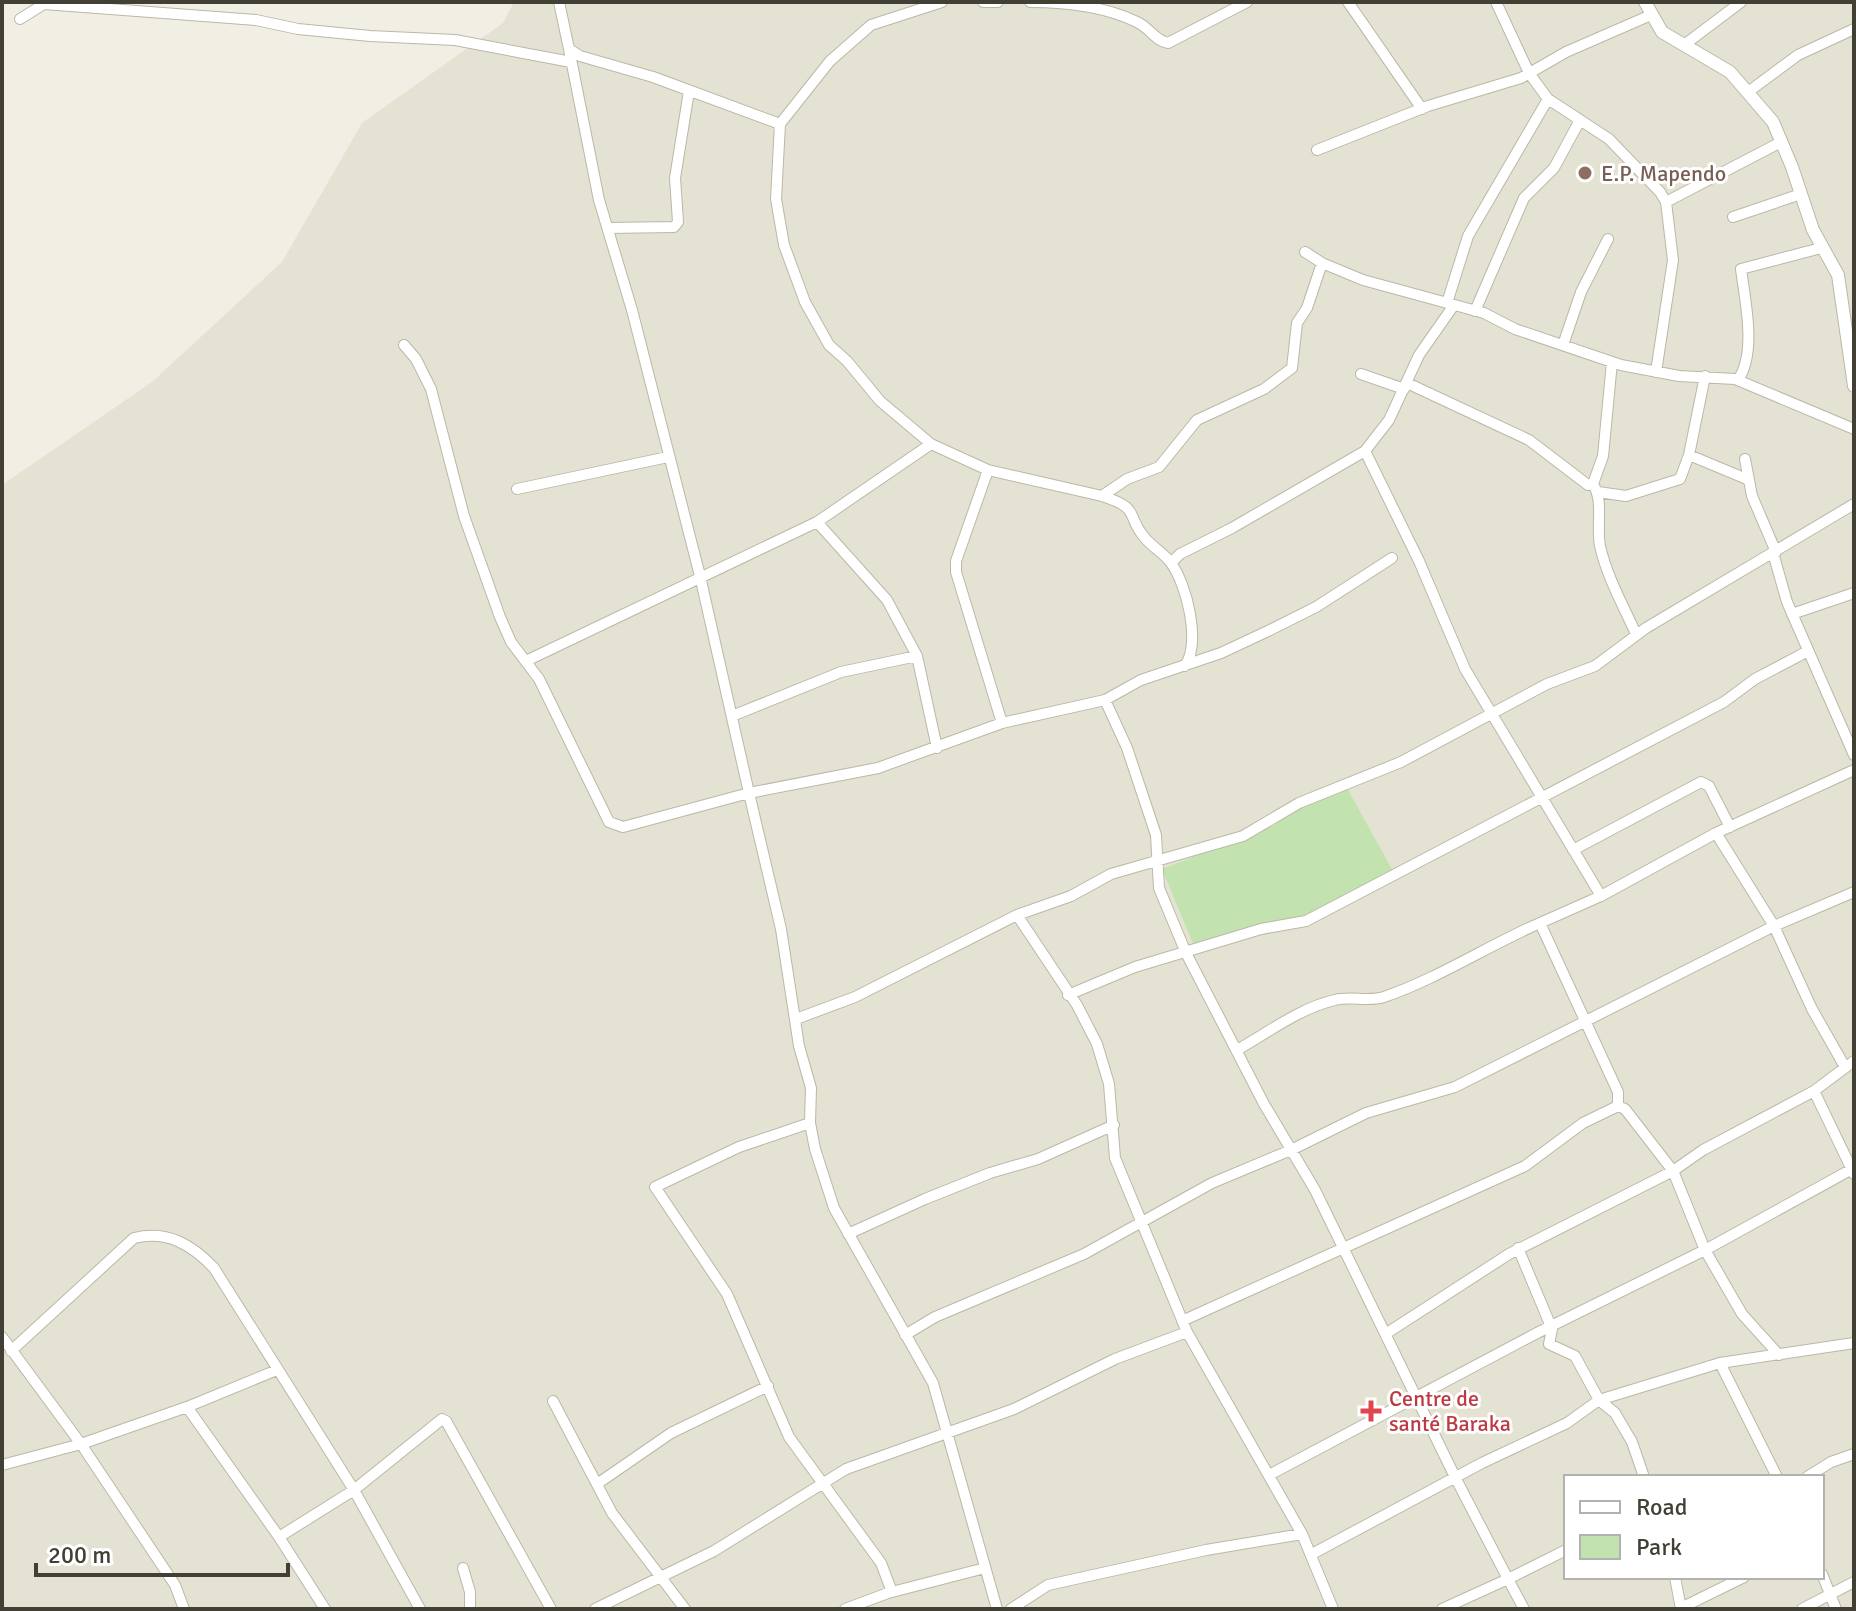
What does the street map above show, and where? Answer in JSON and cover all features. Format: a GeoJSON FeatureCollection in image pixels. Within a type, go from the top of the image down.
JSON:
{"type":"FeatureCollection","features":[{"type":"Feature","properties":{"kind":"street"},"geometry":{"type":"LineString","coordinates":[[559,2],[608,228],[700,576],[781,929],[799,1046],[811,1088],[810,1123],[834,1208],[933,1383],[997,1609]]}},
{"type":"Feature","properties":{"kind":"street"},"geometry":{"type":"LineString","coordinates":[[942,2],[871,25],[830,61],[780,124],[778,216],[805,302],[829,345],[847,361],[870,392],[931,444],[988,470],[1102,496],[1126,506],[1135,515],[1142,536],[1171,563],[1180,580],[1192,649],[1185,666]]}},
{"type":"Feature","properties":{"kind":"street"},"geometry":{"type":"LineString","coordinates":[[987,2],[998,2]]}},
{"type":"Feature","properties":{"kind":"street"},"geometry":{"type":"LineString","coordinates":[[1030,2],[1077,5],[1125,16],[1146,26],[1158,40],[1168,43],[1247,2]]}},
{"type":"Feature","properties":{"kind":"street"},"geometry":{"type":"LineString","coordinates":[[1348,2],[1422,109]]}},
{"type":"Feature","properties":{"kind":"street"},"geometry":{"type":"LineString","coordinates":[[1496,2],[1529,73],[1548,99],[1609,139],[1666,202],[1673,260],[1656,372]]}},
{"type":"Feature","properties":{"kind":"street"},"geometry":{"type":"LineString","coordinates":[[1645,2],[1662,32],[1730,72],[1773,122],[1821,248],[1838,275],[1850,317],[1854,386]]}},
{"type":"Feature","properties":{"kind":"street"},"geometry":{"type":"LineString","coordinates":[[1684,45],[1741,2]]}},
{"type":"Feature","properties":{"kind":"street"},"geometry":{"type":"LineString","coordinates":[[20,19],[44,4],[256,20],[298,29],[455,40],[571,62]]}},
{"type":"Feature","properties":{"kind":"street"},"geometry":{"type":"LineString","coordinates":[[1317,150],[1422,109],[1529,73],[1651,15]]}},
{"type":"Feature","properties":{"kind":"street"},"geometry":{"type":"LineString","coordinates":[[1748,92],[1798,55],[1854,29]]}},
{"type":"Feature","properties":{"kind":"street"},"geometry":{"type":"LineString","coordinates":[[569,49],[580,56],[780,124]]}},
{"type":"Feature","properties":{"kind":"street"},"geometry":{"type":"LineString","coordinates":[[608,228],[674,227],[678,222],[675,178],[689,91]]}},
{"type":"Feature","properties":{"kind":"street"},"geometry":{"type":"LineString","coordinates":[[1171,563],[1180,554],[1232,528],[1365,451],[1389,420],[1428,340],[1451,304],[1468,236],[1548,99]]}},
{"type":"Feature","properties":{"kind":"street"},"geometry":{"type":"LineString","coordinates":[[1475,311],[1524,198],[1554,168],[1579,122]]}},
{"type":"Feature","properties":{"kind":"street"},"geometry":{"type":"LineString","coordinates":[[1666,202],[1781,142]]}},
{"type":"Feature","properties":{"kind":"street"},"geometry":{"type":"LineString","coordinates":[[1733,217],[1801,194]]}},
{"type":"Feature","properties":{"kind":"street"},"geometry":{"type":"LineString","coordinates":[[1563,345],[1576,303],[1608,239]]}},
{"type":"Feature","properties":{"kind":"street"},"geometry":{"type":"LineString","coordinates":[[1738,380],[1746,369],[1747,328],[1741,269],[1821,248]]}},
{"type":"Feature","properties":{"kind":"street"},"geometry":{"type":"LineString","coordinates":[[1305,252],[1322,263],[1381,286],[1475,311],[1612,362],[1656,372],[1738,380],[1854,429]]}},
{"type":"Feature","properties":{"kind":"street"},"geometry":{"type":"LineString","coordinates":[[1102,496],[1127,479],[1159,467],[1197,420],[1264,389],[1292,368],[1297,323],[1307,308],[1322,263]]}},
{"type":"Feature","properties":{"kind":"street"},"geometry":{"type":"LineString","coordinates":[[404,345],[416,359],[431,389],[464,516],[511,642],[539,679],[609,822],[623,827],[749,793],[878,768],[1002,723],[1105,700],[1141,680],[1221,653],[1316,607],[1392,558]]}},
{"type":"Feature","properties":{"kind":"street"},"geometry":{"type":"LineString","coordinates":[[1612,362],[1603,456],[1595,488],[1600,544],[1607,572],[1636,634]]}},
{"type":"Feature","properties":{"kind":"street"},"geometry":{"type":"LineString","coordinates":[[1361,374],[1406,386],[1529,440],[1581,482],[1626,496],[1680,479],[1689,455],[1705,376]]}},
{"type":"Feature","properties":{"kind":"street"},"geometry":{"type":"LineString","coordinates":[[526,661],[817,522],[931,444]]}},
{"type":"Feature","properties":{"kind":"street"},"geometry":{"type":"LineString","coordinates":[[1365,451],[1413,547],[1465,669],[1601,896]]}},
{"type":"Feature","properties":{"kind":"street"},"geometry":{"type":"LineString","coordinates":[[1689,455],[1749,480]]}},
{"type":"Feature","properties":{"kind":"street"},"geometry":{"type":"LineString","coordinates":[[517,489],[668,457]]}},
{"type":"Feature","properties":{"kind":"street"},"geometry":{"type":"LineString","coordinates":[[1745,459],[1792,614],[1854,755]]}},
{"type":"Feature","properties":{"kind":"street"},"geometry":{"type":"LineString","coordinates":[[988,470],[956,561],[956,572],[1002,723]]}},
{"type":"Feature","properties":{"kind":"street"},"geometry":{"type":"LineString","coordinates":[[796,1019],[855,997],[1017,915],[1071,896],[1111,874],[1243,836],[1286,810],[1401,762],[1547,684],[1595,666],[1636,634],[1854,504]]}},
{"type":"Feature","properties":{"kind":"street"},"geometry":{"type":"LineString","coordinates":[[817,522],[887,600],[917,656],[937,748]]}},
{"type":"Feature","properties":{"kind":"street"},"geometry":{"type":"LineString","coordinates":[[1792,614],[1854,593]]}},
{"type":"Feature","properties":{"kind":"street"},"geometry":{"type":"LineString","coordinates":[[1068,995],[1135,967],[1261,929],[1306,921],[1724,702],[1755,679],[1808,651]]}},
{"type":"Feature","properties":{"kind":"street"},"geometry":{"type":"LineString","coordinates":[[732,716],[841,672],[917,656]]}},
{"type":"Feature","properties":{"kind":"street"},"geometry":{"type":"LineString","coordinates":[[1105,700],[1127,748],[1156,835],[1159,888],[1186,953],[1345,1249],[1455,1477],[1524,1609]]}},
{"type":"Feature","properties":{"kind":"street"},"geometry":{"type":"LineString","coordinates":[[1237,1050],[1323,1004],[1349,998],[1382,997],[1472,960],[1507,937],[1601,896],[1716,833],[1854,770]]}},
{"type":"Feature","properties":{"kind":"street"},"geometry":{"type":"LineString","coordinates":[[1573,850],[1701,782],[1709,786],[1730,827]]}},
{"type":"Feature","properties":{"kind":"street"},"geometry":{"type":"LineString","coordinates":[[1387,1333],[1518,1248],[1673,1171],[1703,1150],[1814,1091],[1849,1064],[1812,1009],[1774,926],[1716,833]]}},
{"type":"Feature","properties":{"kind":"street"},"geometry":{"type":"LineString","coordinates":[[905,1335],[935,1317],[1084,1254],[1212,1183],[1291,1150],[1366,1113],[1455,1087],[1774,926],[1854,892]]}},
{"type":"Feature","properties":{"kind":"street"},"geometry":{"type":"LineString","coordinates":[[1017,915],[1077,1005],[1097,1044],[1109,1084],[1115,1158],[1185,1327],[1233,1417],[1271,1474],[1312,1554],[1333,1609]]}},
{"type":"Feature","properties":{"kind":"street"},"geometry":{"type":"LineString","coordinates":[[1540,923],[1618,1092],[1618,1106]]}},
{"type":"Feature","properties":{"kind":"street"},"geometry":{"type":"LineString","coordinates":[[1271,1474],[1853,1170],[1814,1091]]}},
{"type":"Feature","properties":{"kind":"street"},"geometry":{"type":"LineString","coordinates":[[595,1609],[756,1527],[846,1469],[1014,1409],[1525,1166],[1583,1123],[1618,1106],[1625,1109],[1673,1171],[1705,1250],[1742,1314],[1779,1355]]}},
{"type":"Feature","properties":{"kind":"street"},"geometry":{"type":"LineString","coordinates":[[810,1123],[739,1147],[655,1187],[727,1294],[789,1437],[825,1482],[881,1563],[892,1592]]}},
{"type":"Feature","properties":{"kind":"street"},"geometry":{"type":"LineString","coordinates":[[848,1234],[964,1183],[1038,1159],[1114,1125]]}},
{"type":"Feature","properties":{"kind":"street"},"geometry":{"type":"LineString","coordinates":[[11,1351],[134,1238],[157,1235],[179,1240],[199,1252],[214,1268],[354,1490],[420,1609]]}},
{"type":"Feature","properties":{"kind":"street"},"geometry":{"type":"LineString","coordinates":[[1518,1248],[1552,1329],[1549,1344],[1575,1356],[1599,1400],[1615,1413],[1632,1442],[1643,1475]]}},
{"type":"Feature","properties":{"kind":"street"},"geometry":{"type":"LineString","coordinates":[[2,1337],[81,1444],[175,1585],[184,1609]]}},
{"type":"Feature","properties":{"kind":"street"},"geometry":{"type":"LineString","coordinates":[[1312,1554],[1455,1477],[1567,1423],[1599,1400],[1720,1363],[1854,1343]]}},
{"type":"Feature","properties":{"kind":"street"},"geometry":{"type":"LineString","coordinates":[[1720,1363],[1776,1475]]}},
{"type":"Feature","properties":{"kind":"street"},"geometry":{"type":"LineString","coordinates":[[2,1465],[81,1444],[187,1407],[277,1370]]}},
{"type":"Feature","properties":{"kind":"street"},"geometry":{"type":"LineString","coordinates":[[597,1484],[671,1433],[768,1386]]}},
{"type":"Feature","properties":{"kind":"street"},"geometry":{"type":"LineString","coordinates":[[553,1401],[612,1513],[685,1609]]}},
{"type":"Feature","properties":{"kind":"street"},"geometry":{"type":"LineString","coordinates":[[187,1407],[279,1537],[325,1609]]}},
{"type":"Feature","properties":{"kind":"street"},"geometry":{"type":"LineString","coordinates":[[279,1537],[354,1490],[436,1422],[446,1421],[551,1609]]}},
{"type":"Feature","properties":{"kind":"street"},"geometry":{"type":"LineString","coordinates":[[1810,1475],[1831,1462],[1854,1454]]}},
{"type":"Feature","properties":{"kind":"street"},"geometry":{"type":"LineString","coordinates":[[1011,1609],[1048,1585],[1206,1550],[1302,1534]]}},
{"type":"Feature","properties":{"kind":"street"},"geometry":{"type":"LineString","coordinates":[[1442,1609],[1564,1551]]}},
{"type":"Feature","properties":{"kind":"street"},"geometry":{"type":"LineString","coordinates":[[463,1568],[470,1592],[470,1609]]}},
{"type":"Feature","properties":{"kind":"street"},"geometry":{"type":"LineString","coordinates":[[845,1609],[868,1605],[892,1592],[985,1568]]}},
{"type":"Feature","properties":{"kind":"street"},"geometry":{"type":"LineString","coordinates":[[1824,1578],[1836,1609]]}},
{"type":"Feature","properties":{"kind":"street"},"geometry":{"type":"LineString","coordinates":[[1675,1579],[1681,1608],[1740,1579]]}},
{"type":"Feature","properties":{"kind":"street"},"geometry":{"type":"LineString","coordinates":[[1802,1609],[1854,1582]]}},
{"type":"Feature","properties":{"kind":"shaded area"},"geometry":{"type":"Polygon","coordinates":[[[514,2],[1854,2],[1854,1609],[2,1609],[2,485],[152,382],[282,262],[362,123],[503,23],[514,2]]]}},
{"type":"Feature","properties":{"kind":"green space"},"geometry":{"type":"Polygon","coordinates":[[[1347,788],[1394,873],[1293,921],[1194,946],[1162,869],[1273,826],[1297,809],[1347,788]]]}},
{"type":"Feature","properties":{"kind":"place","name":"E.P. Mapendo"},"geometry":{"type":"Point","coordinates":[1585,173]}},
{"type":"Feature","properties":{"kind":"place","name":"Centre de santé Baraka"},"geometry":{"type":"Point","coordinates":[1371,1411]}}]}
